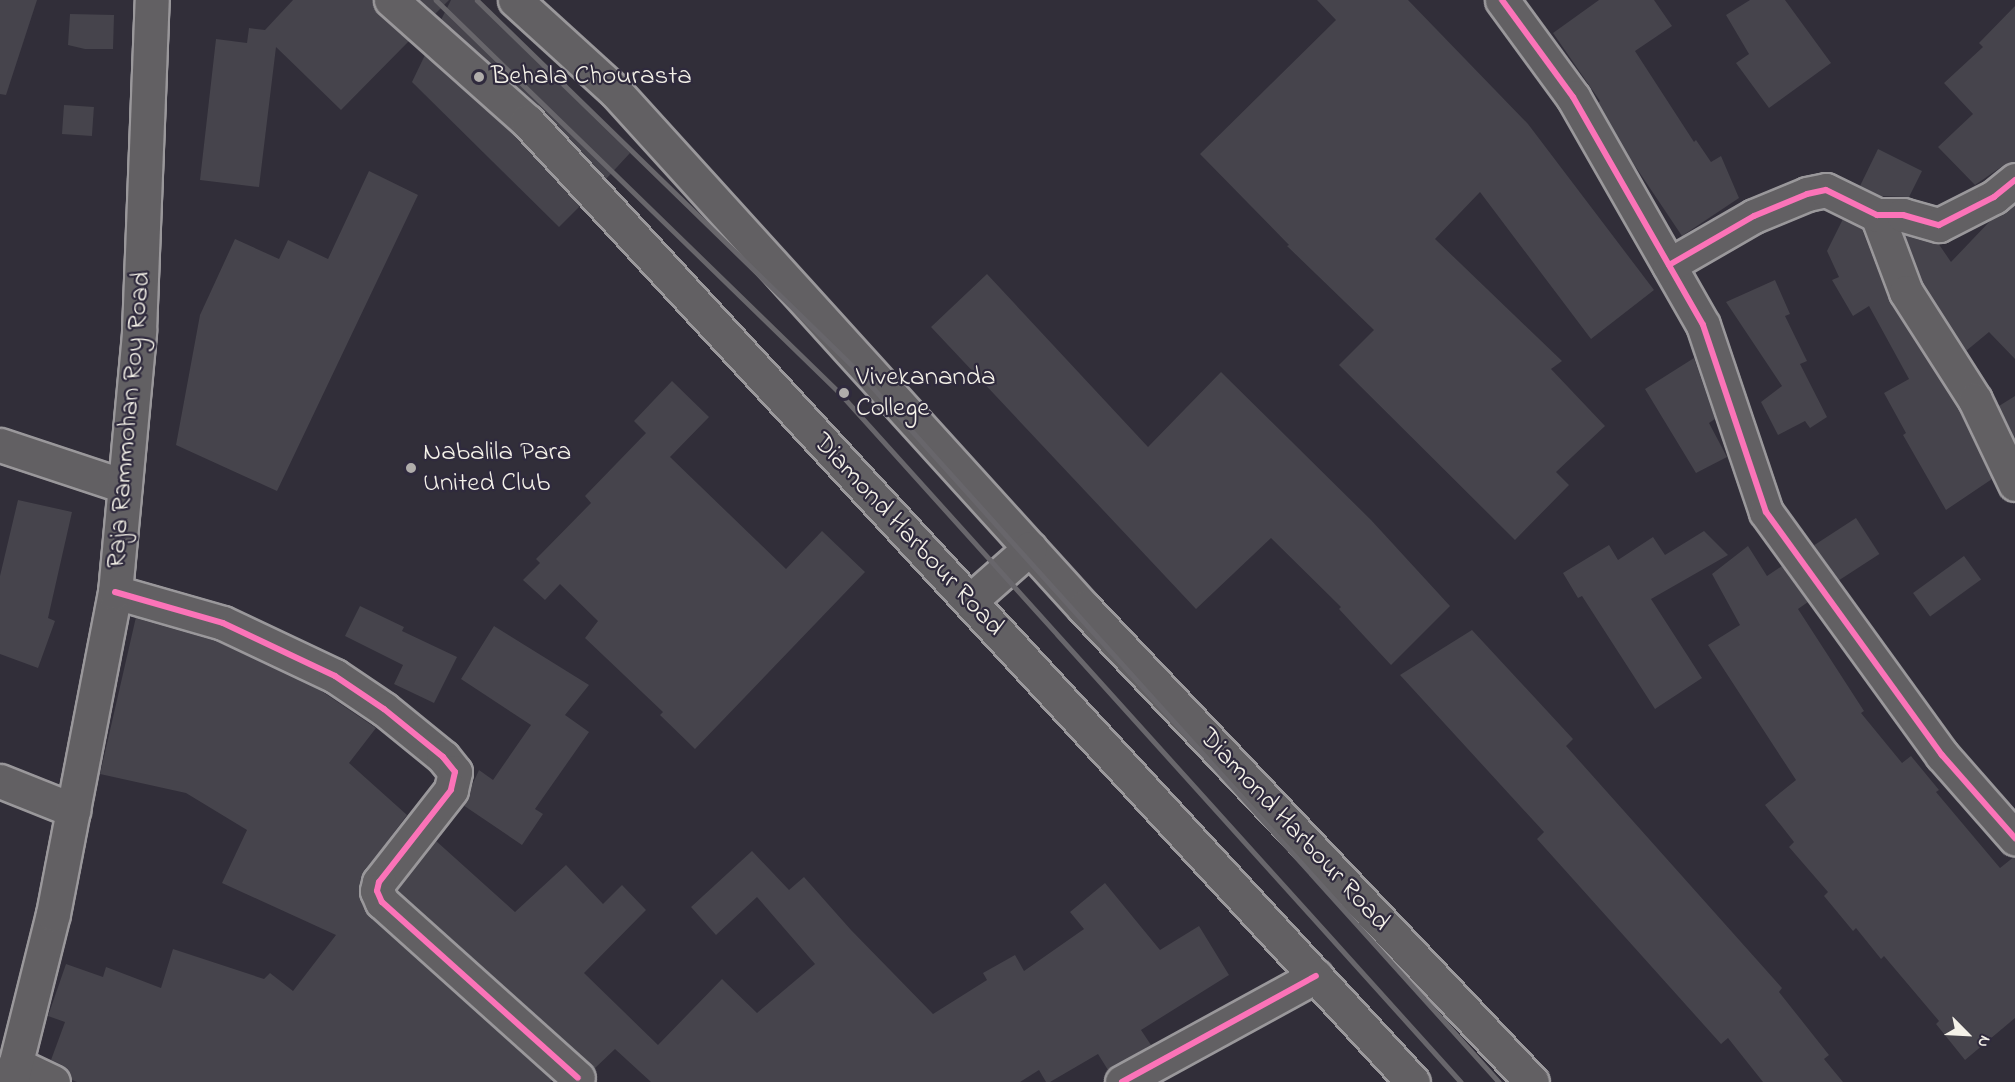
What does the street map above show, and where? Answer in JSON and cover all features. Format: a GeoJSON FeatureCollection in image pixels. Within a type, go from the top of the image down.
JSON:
{"type":"FeatureCollection","features":[{"type":"Feature","properties":{"kind":"main road","name":"Raja Rammohan Roy Road"},"geometry":{"type":"LineString","coordinates":[[13,1073],[53,914],[115,592],[139,331],[152,0]]}},
{"type":"Feature","properties":{"kind":"main road","name":"Diamond Harbour Road"},"geometry":{"type":"LineString","coordinates":[[391,0],[527,122],[1413,1082]]}},
{"type":"Feature","properties":{"kind":"main road","name":"Diamond Harbour Road"},"geometry":{"type":"LineString","coordinates":[[515,0],[615,90],[1030,548],[1532,1082]]}},
{"type":"Feature","properties":{"kind":"main road"},"geometry":{"type":"LineString","coordinates":[[1502,0],[1573,97],[1703,325],[1766,512],[1942,755],[2015,838]]}},
{"type":"Feature","properties":{"kind":"main road"},"geometry":{"type":"LineString","coordinates":[[1669,265],[1754,216],[1807,194],[1826,190],[1877,215],[1903,216],[1939,225],[1994,197],[2015,180]]}},
{"type":"Feature","properties":{"kind":"main road"},"geometry":{"type":"LineString","coordinates":[[1877,215],[1906,292],[1975,400],[2015,484]]}},
{"type":"Feature","properties":{"kind":"main road"},"geometry":{"type":"LineString","coordinates":[[0,445],[124,486]]}},
{"type":"Feature","properties":{"kind":"main road"},"geometry":{"type":"LineString","coordinates":[[970,602],[1030,548]]}},
{"type":"Feature","properties":{"kind":"main road"},"geometry":{"type":"LineString","coordinates":[[115,592],[223,623],[335,676],[384,709],[443,757],[455,772],[451,790],[379,882],[377,891],[382,902],[578,1078]]}},
{"type":"Feature","properties":{"kind":"main road"},"geometry":{"type":"LineString","coordinates":[[0,781],[74,810]]}},
{"type":"Feature","properties":{"kind":"main road"},"geometry":{"type":"LineString","coordinates":[[1122,1082],[1316,976]]}},
{"type":"Feature","properties":{"kind":"main road"},"geometry":{"type":"LineString","coordinates":[[13,1073],[53,1082]]}},
{"type":"Feature","properties":{"kind":"building"},"geometry":{"type":"Polygon","coordinates":[[[0,0],[37,0],[6,95],[0,94],[0,0]]]}},
{"type":"Feature","properties":{"kind":"building"},"geometry":{"type":"Polygon","coordinates":[[[293,0],[373,0],[379,14],[409,41],[341,110],[276,47],[259,187],[200,180],[216,39],[247,43],[249,28],[265,30],[293,0]]]}},
{"type":"Feature","properties":{"kind":"building"},"geometry":{"type":"Polygon","coordinates":[[[419,0],[449,0],[435,14],[419,0]]]}},
{"type":"Feature","properties":{"kind":"building"},"geometry":{"type":"Polygon","coordinates":[[[451,0],[474,0],[630,153],[606,179],[540,107],[441,20],[451,0]]]}},
{"type":"Feature","properties":{"kind":"building"},"geometry":{"type":"Polygon","coordinates":[[[1317,0],[1408,0],[1528,124],[1654,290],[1591,339],[1480,192],[1435,239],[1562,361],[1551,369],[1605,426],[1556,472],[1569,485],[1515,540],[1339,365],[1374,330],[1287,246],[1289,245],[1200,154],[1336,20],[1317,0]]]}},
{"type":"Feature","properties":{"kind":"building"},"geometry":{"type":"Polygon","coordinates":[[[1599,0],[1654,0],[1672,26],[1635,51],[1694,142],[1696,140],[1711,162],[1721,156],[1739,198],[1682,236],[1625,151],[1598,103],[1600,101],[1553,33],[1599,0]]]}},
{"type":"Feature","properties":{"kind":"building"},"geometry":{"type":"Polygon","coordinates":[[[1750,0],[1785,0],[1831,63],[1769,108],[1736,63],[1749,54],[1726,15],[1750,0]]]}},
{"type":"Feature","properties":{"kind":"building"},"geometry":{"type":"Polygon","coordinates":[[[2015,6],[2015,162],[2004,165],[1975,185],[1938,147],[1973,114],[1944,83],[1983,47],[1979,43],[2015,6]]]}},
{"type":"Feature","properties":{"kind":"building"},"geometry":{"type":"Polygon","coordinates":[[[70,14],[114,15],[113,49],[85,49],[68,45],[70,14]]]}},
{"type":"Feature","properties":{"kind":"building"},"geometry":{"type":"Polygon","coordinates":[[[425,55],[514,134],[580,206],[559,227],[412,82],[425,55]]]}},
{"type":"Feature","properties":{"kind":"building"},"geometry":{"type":"Polygon","coordinates":[[[64,105],[94,107],[92,136],[62,134],[64,105]]]}},
{"type":"Feature","properties":{"kind":"building"},"geometry":{"type":"Polygon","coordinates":[[[1878,149],[1922,171],[1909,197],[1881,196],[1860,186],[1878,149]]]}},
{"type":"Feature","properties":{"kind":"building"},"geometry":{"type":"Polygon","coordinates":[[[369,171],[418,195],[277,491],[176,445],[200,315],[235,239],[279,259],[288,240],[328,259],[369,171]]]}},
{"type":"Feature","properties":{"kind":"building"},"geometry":{"type":"Polygon","coordinates":[[[2015,204],[2015,359],[1989,332],[1966,351],[1923,284],[1905,235],[1938,243],[1951,262],[1991,220],[2015,204]]]}},
{"type":"Feature","properties":{"kind":"building"},"geometry":{"type":"Polygon","coordinates":[[[1843,219],[1862,229],[1890,302],[1959,409],[1992,479],[1946,510],[1903,435],[1906,433],[1884,393],[1909,379],[1869,306],[1853,316],[1832,280],[1839,277],[1827,251],[1843,219]]]}},
{"type":"Feature","properties":{"kind":"building"},"geometry":{"type":"Polygon","coordinates":[[[987,274],[1148,447],[1221,372],[1371,520],[1450,606],[1391,665],[1339,609],[1341,607],[1271,538],[1196,609],[931,327],[987,274]]]}},
{"type":"Feature","properties":{"kind":"building"},"geometry":{"type":"Polygon","coordinates":[[[1775,280],[1790,314],[1785,316],[1807,361],[1800,364],[1827,417],[1810,428],[1805,421],[1778,435],[1761,402],[1782,386],[1726,302],[1775,280]]]}},
{"type":"Feature","properties":{"kind":"building"},"geometry":{"type":"Polygon","coordinates":[[[1694,358],[1715,419],[1709,423],[1727,457],[1696,473],[1645,389],[1694,358]]]}},
{"type":"Feature","properties":{"kind":"building"},"geometry":{"type":"Polygon","coordinates":[[[672,381],[709,417],[670,457],[786,569],[822,531],[865,572],[695,749],[660,715],[663,712],[585,638],[598,621],[560,584],[545,600],[523,580],[540,563],[536,559],[591,503],[585,496],[646,433],[634,421],[672,381]]]}},
{"type":"Feature","properties":{"kind":"building"},"geometry":{"type":"Polygon","coordinates":[[[2015,396],[2015,440],[1999,406],[2015,396]]]}},
{"type":"Feature","properties":{"kind":"building"},"geometry":{"type":"Polygon","coordinates":[[[18,500],[72,512],[48,618],[55,621],[38,668],[0,654],[0,576],[18,500]]]}},
{"type":"Feature","properties":{"kind":"building"},"geometry":{"type":"Polygon","coordinates":[[[1856,518],[1879,554],[1837,581],[1814,545],[1856,518]]]}},
{"type":"Feature","properties":{"kind":"building"},"geometry":{"type":"Polygon","coordinates":[[[1704,531],[1728,555],[1651,599],[1702,678],[1655,709],[1582,596],[1578,598],[1563,573],[1609,545],[1618,560],[1653,537],[1665,555],[1704,531]]]}},
{"type":"Feature","properties":{"kind":"building"},"geometry":{"type":"Polygon","coordinates":[[[1748,546],[1767,576],[1782,566],[1808,602],[1798,609],[1864,711],[1861,713],[1902,763],[1911,756],[1939,790],[1936,792],[2000,868],[2015,856],[2015,1018],[1965,1060],[1936,1024],[1939,1021],[1884,956],[1881,959],[1856,928],[1853,931],[1824,896],[1828,892],[1789,847],[1794,842],[1765,805],[1796,780],[1708,645],[1740,625],[1712,574],[1748,546]]]}},
{"type":"Feature","properties":{"kind":"building"},"geometry":{"type":"Polygon","coordinates":[[[1964,556],[1981,579],[1930,616],[1913,593],[1964,556]]]}},
{"type":"Feature","properties":{"kind":"building"},"geometry":{"type":"Polygon","coordinates":[[[360,606],[404,627],[402,631],[457,657],[434,703],[394,684],[403,665],[345,636],[360,606]]]}},
{"type":"Feature","properties":{"kind":"building"},"geometry":{"type":"Polygon","coordinates":[[[136,617],[216,641],[317,688],[376,728],[349,763],[407,815],[361,877],[360,898],[365,910],[552,1080],[550,1082],[77,1082],[72,1080],[69,1072],[62,1065],[51,1060],[65,1022],[48,1016],[66,964],[103,977],[106,967],[161,988],[173,949],[264,979],[270,973],[293,991],[336,935],[222,883],[247,830],[186,793],[100,774],[136,617]]]}},
{"type":"Feature","properties":{"kind":"building"},"geometry":{"type":"Polygon","coordinates":[[[494,626],[589,685],[565,715],[589,732],[535,809],[543,814],[522,845],[463,805],[479,770],[493,780],[531,725],[461,679],[494,626]]]}},
{"type":"Feature","properties":{"kind":"building"},"geometry":{"type":"Polygon","coordinates":[[[1472,630],[1573,739],[1566,746],[1782,988],[1779,992],[1829,1055],[1824,1059],[1843,1082],[1763,1082],[1728,1038],[1721,1044],[1537,839],[1544,832],[1400,675],[1472,630]]]}},
{"type":"Feature","properties":{"kind":"building"},"geometry":{"type":"Polygon","coordinates":[[[435,840],[515,912],[566,865],[603,904],[622,885],[646,910],[584,973],[658,1045],[722,979],[757,1013],[815,964],[757,897],[716,935],[691,907],[752,851],[789,890],[804,877],[851,930],[933,1014],[987,980],[983,973],[1015,955],[1024,971],[1084,929],[1070,912],[1105,883],[1160,950],[1199,926],[1229,975],[1141,1030],[1151,1045],[1108,1070],[1098,1054],[1050,1082],[1046,1082],[1039,1070],[1020,1082],[651,1082],[615,1049],[594,1069],[397,891],[435,840]]]}},
{"type":"Feature","properties":{"kind":"railway"},"geometry":{"type":"LineString","coordinates":[[436,0],[838,391],[1461,1082]]}},
{"type":"Feature","properties":{"kind":"railway"},"geometry":{"type":"LineString","coordinates":[[477,0],[858,371],[1499,1082]]}},
{"type":"Feature","properties":{"kind":"cycle path"},"geometry":{"type":"LineString","coordinates":[[1502,0],[1573,97],[1703,325],[1766,512],[1942,755],[2015,838]]}},
{"type":"Feature","properties":{"kind":"cycle path"},"geometry":{"type":"LineString","coordinates":[[1669,265],[1754,216],[1807,194],[1826,190],[1877,215],[1903,215],[1939,225],[1994,197],[2015,180]]}},
{"type":"Feature","properties":{"kind":"cycle path"},"geometry":{"type":"LineString","coordinates":[[115,592],[223,623],[335,676],[384,709],[443,757],[455,772],[451,790],[379,882],[377,891],[382,902],[578,1078]]}},
{"type":"Feature","properties":{"kind":"cycle path"},"geometry":{"type":"LineString","coordinates":[[1122,1082],[1316,976]]}},
{"type":"Feature","properties":{"kind":"place","name":"Behala Chourasta"},"geometry":{"type":"Point","coordinates":[479,77]}},
{"type":"Feature","properties":{"kind":"place","name":"Vivekananda College"},"geometry":{"type":"Point","coordinates":[844,393]}},
{"type":"Feature","properties":{"kind":"place","name":"Nabalila Para United Club"},"geometry":{"type":"Point","coordinates":[411,468]}}]}
